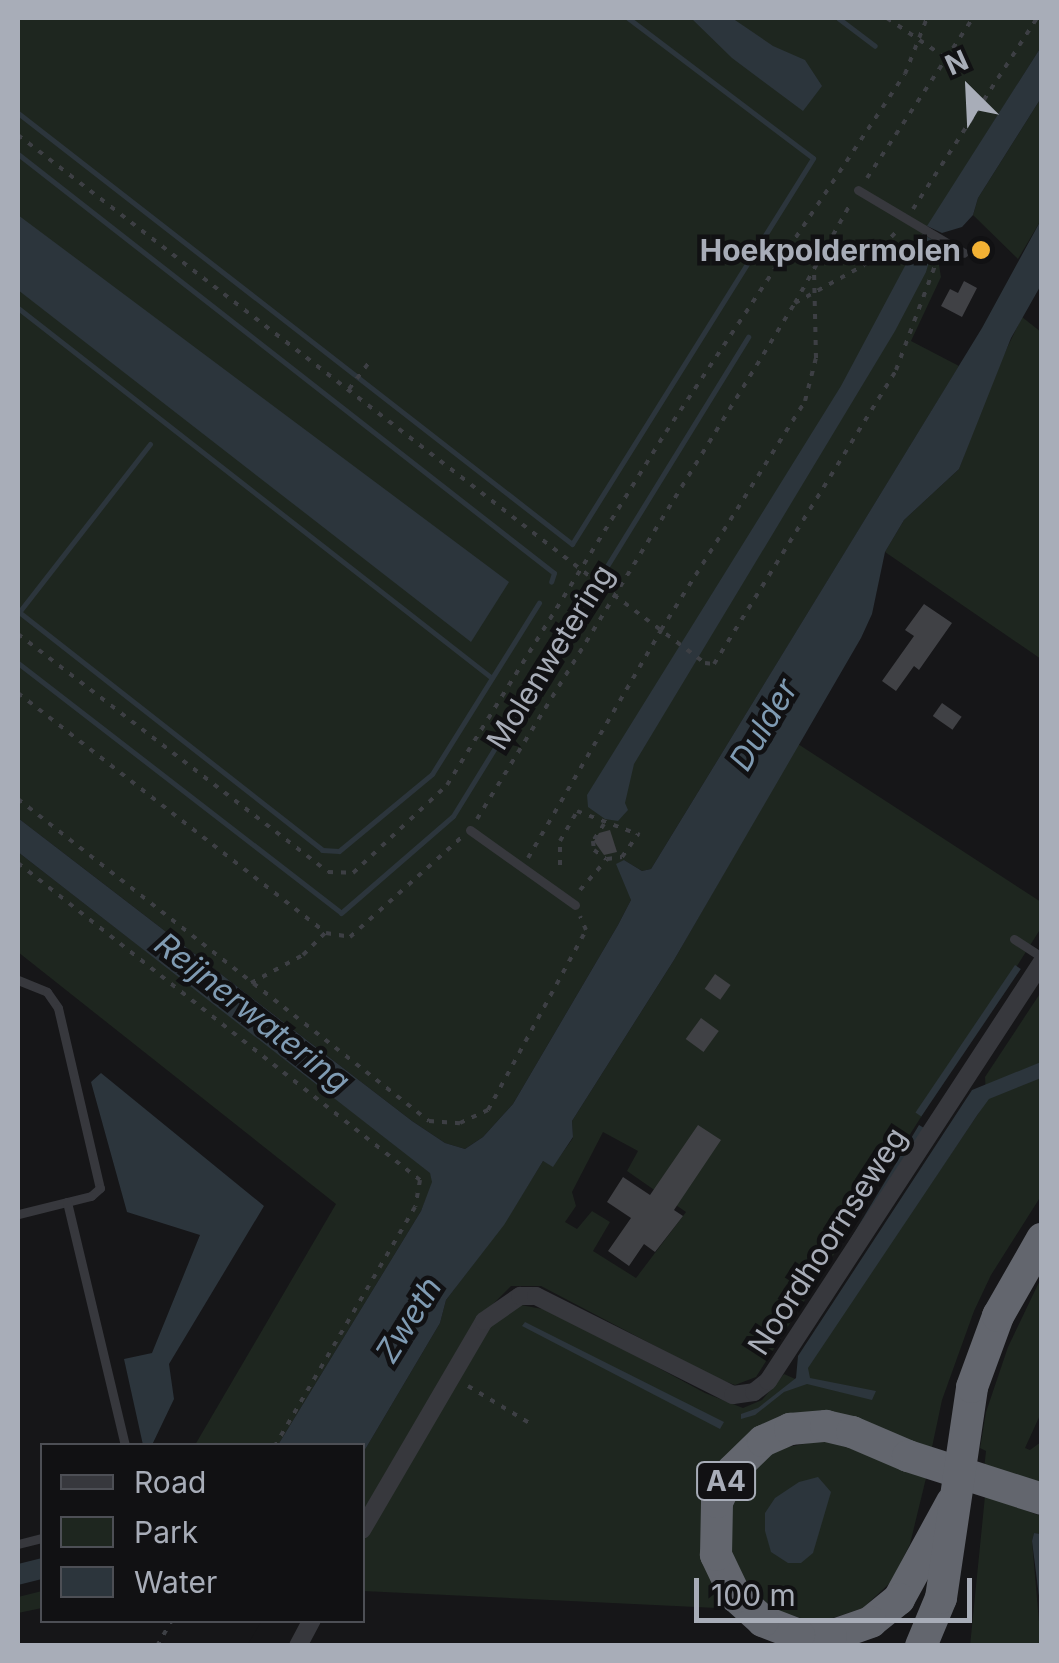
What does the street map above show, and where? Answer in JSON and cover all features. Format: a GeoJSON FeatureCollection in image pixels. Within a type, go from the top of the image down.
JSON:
{"type":"FeatureCollection","features":[{"type":"Feature","properties":{"kind":"highway","name":"A4"},"geometry":{"type":"LineString","coordinates":[[922,1646],[941,1598],[960,1444],[972,1386],[989,1338],[1042,1239]]}},
{"type":"Feature","properties":{"kind":"highway","name":"A4"},"geometry":{"type":"LineString","coordinates":[[952,1502],[899,1600],[871,1622],[841,1634],[799,1636],[763,1621],[736,1598],[716,1555],[717,1502],[732,1470],[763,1442],[790,1428],[826,1426],[852,1432],[1042,1499]]}},
{"type":"Feature","properties":{"kind":"highway","name":"A4"},"geometry":{"type":"LineString","coordinates":[[941,1598],[954,1646]]}},
{"type":"Feature","properties":{"kind":"street","name":"Noordhoornseweg"},"geometry":{"type":"LineString","coordinates":[[365,1525],[484,1321],[510,1300],[536,1296],[733,1395],[754,1392],[768,1381],[1042,960]]}},
{"type":"Feature","properties":{"kind":"street"},"geometry":{"type":"LineString","coordinates":[[298,1646],[310,1623]]}},
{"type":"Feature","properties":{"kind":"lane"},"geometry":{"type":"LineString","coordinates":[[858,190],[964,253]]}},
{"type":"Feature","properties":{"kind":"lane"},"geometry":{"type":"LineString","coordinates":[[470,830],[573,903]]}},
{"type":"Feature","properties":{"kind":"lane"},"geometry":{"type":"LineString","coordinates":[[1014,939],[1042,960]]}},
{"type":"Feature","properties":{"kind":"lane"},"geometry":{"type":"LineString","coordinates":[[18,980],[47,992],[58,1008],[100,1182],[91,1196],[18,1214]]}},
{"type":"Feature","properties":{"kind":"lane"},"geometry":{"type":"LineString","coordinates":[[67,1202],[124,1443]]}},
{"type":"Feature","properties":{"kind":"path"},"geometry":{"type":"LineString","coordinates":[[887,18],[946,58]]}},
{"type":"Feature","properties":{"kind":"path"},"geometry":{"type":"LineString","coordinates":[[18,634],[328,872],[352,873],[446,785],[580,568],[905,74],[927,18]]}},
{"type":"Feature","properties":{"kind":"path","name":"Molenwetering"},"geometry":{"type":"LineString","coordinates":[[326,933],[350,937],[470,830],[794,303],[858,190],[972,18]]}},
{"type":"Feature","properties":{"kind":"path"},"geometry":{"type":"LineString","coordinates":[[794,303],[864,265],[906,219],[1037,18]]}},
{"type":"Feature","properties":{"kind":"path"},"geometry":{"type":"LineString","coordinates":[[18,134],[705,663],[714,664],[896,370],[943,239]]}},
{"type":"Feature","properties":{"kind":"path"},"geometry":{"type":"LineString","coordinates":[[525,867],[536,840],[661,630],[805,401],[816,358],[813,266]]}},
{"type":"Feature","properties":{"kind":"path"},"geometry":{"type":"LineString","coordinates":[[349,388],[372,359]]}},
{"type":"Feature","properties":{"kind":"path"},"geometry":{"type":"LineString","coordinates":[[18,692],[326,933],[303,955],[251,983]]}},
{"type":"Feature","properties":{"kind":"path"},"geometry":{"type":"LineString","coordinates":[[18,799],[429,1121],[460,1123],[488,1110],[586,930],[573,903],[610,858],[620,855],[639,835],[576,811],[560,841],[560,865]]}},
{"type":"Feature","properties":{"kind":"path"},"geometry":{"type":"LineString","coordinates":[[604,824],[592,841],[594,850],[610,858]]}},
{"type":"Feature","properties":{"kind":"path"},"geometry":{"type":"LineString","coordinates":[[18,863],[420,1180],[415,1207],[277,1443]]}},
{"type":"Feature","properties":{"kind":"path"},"geometry":{"type":"LineString","coordinates":[[451,1376],[531,1424]]}},
{"type":"Feature","properties":{"kind":"path"},"geometry":{"type":"LineString","coordinates":[[157,1646],[170,1623]]}},
{"type":"Feature","properties":{"kind":"green space"},"geometry":{"type":"Polygon","coordinates":[[[18,18],[1041,18],[1041,47],[923,234],[935,241],[941,277],[911,341],[959,366],[651,869],[642,871],[624,860],[631,900],[618,925],[513,1104],[483,1137],[465,1149],[445,1143],[412,1121],[18,818],[18,18]]]}},
{"type":"Feature","properties":{"kind":"green space"},"geometry":{"type":"Polygon","coordinates":[[[1041,98],[1041,220],[1018,259],[973,215],[978,198],[1041,98]]]}},
{"type":"Feature","properties":{"kind":"green space"},"geometry":{"type":"Polygon","coordinates":[[[1022,317],[1041,332],[1041,659],[885,552],[904,520],[959,469],[992,379],[1022,317]]]}},
{"type":"Feature","properties":{"kind":"green space"},"geometry":{"type":"Polygon","coordinates":[[[798,744],[1041,902],[1041,928],[756,1377],[735,1385],[541,1286],[511,1286],[478,1319],[365,1511],[365,1450],[440,1323],[446,1300],[503,1225],[543,1161],[553,1166],[573,1138],[572,1121],[674,960],[798,744]],[[603,1132],[572,1192],[576,1206],[565,1222],[577,1229],[592,1211],[610,1222],[593,1251],[636,1278],[686,1212],[627,1171],[638,1151],[603,1132]]]}},
{"type":"Feature","properties":{"kind":"green space"},"geometry":{"type":"Polygon","coordinates":[[[18,852],[430,1172],[433,1182],[421,1211],[279,1443],[196,1443],[336,1204],[18,952],[18,852]]]}},
{"type":"Feature","properties":{"kind":"green space"},"geometry":{"type":"Polygon","coordinates":[[[1041,992],[1041,1196],[991,1275],[974,1311],[942,1400],[931,1452],[840,1420],[718,1479],[738,1609],[365,1591],[365,1539],[492,1323],[521,1305],[553,1311],[705,1393],[743,1408],[762,1400],[784,1374],[802,1382],[805,1368],[978,1114],[986,1095],[985,1077],[1041,992]]]}},
{"type":"Feature","properties":{"kind":"green space"},"geometry":{"type":"Polygon","coordinates":[[[1041,1278],[1041,1413],[1025,1448],[1030,1450],[1041,1442],[1041,1487],[984,1469],[986,1451],[980,1448],[986,1412],[1008,1347],[1041,1278]]]}},
{"type":"Feature","properties":{"kind":"green space"},"geometry":{"type":"Polygon","coordinates":[[[825,1440],[927,1474],[910,1544],[892,1581],[863,1608],[833,1618],[804,1619],[777,1611],[746,1585],[731,1553],[731,1507],[741,1483],[777,1449],[825,1440]]]}},
{"type":"Feature","properties":{"kind":"green space"},"geometry":{"type":"Polygon","coordinates":[[[985,1496],[1041,1516],[1041,1534],[1034,1533],[1032,1541],[1041,1645],[970,1646],[985,1496]]]}},
{"type":"Feature","properties":{"kind":"green space"},"geometry":{"type":"Polygon","coordinates":[[[40,1592],[40,1608],[18,1613],[18,1597],[40,1592]]]}},
{"type":"Feature","properties":{"kind":"water"},"geometry":{"type":"Polygon","coordinates":[[[691,18],[732,18],[773,46],[805,60],[822,86],[803,111],[732,58],[691,18]]]}},
{"type":"Feature","properties":{"kind":"water"},"geometry":{"type":"Polygon","coordinates":[[[1041,47],[1041,98],[978,198],[973,215],[962,227],[942,233],[927,226],[1041,47]]]}},
{"type":"Feature","properties":{"kind":"water"},"geometry":{"type":"Polygon","coordinates":[[[18,215],[509,582],[471,642],[18,290],[18,215]]]}},
{"type":"Feature","properties":{"kind":"water"},"geometry":{"type":"Polygon","coordinates":[[[1041,220],[1041,285],[1011,338],[959,469],[904,520],[885,552],[872,614],[861,638],[674,960],[572,1121],[573,1137],[553,1167],[543,1161],[504,1225],[446,1300],[440,1323],[365,1450],[365,1443],[279,1443],[421,1211],[432,1182],[430,1173],[18,852],[18,818],[412,1121],[445,1143],[465,1149],[483,1137],[513,1104],[618,925],[631,900],[616,864],[624,860],[642,871],[651,869],[982,328],[1041,220]]]}},
{"type":"Feature","properties":{"kind":"water"},"geometry":{"type":"Polygon","coordinates":[[[922,234],[935,241],[926,272],[895,331],[634,764],[625,803],[628,810],[618,821],[605,819],[588,807],[587,795],[841,386],[922,234]]]}},
{"type":"Feature","properties":{"kind":"water"},"geometry":{"type":"Polygon","coordinates":[[[1015,965],[1021,969],[921,1116],[915,1113],[1015,965]]]}},
{"type":"Feature","properties":{"kind":"water"},"geometry":{"type":"Polygon","coordinates":[[[1041,1062],[1041,1078],[989,1099],[808,1368],[810,1378],[876,1391],[872,1400],[807,1384],[784,1392],[755,1415],[741,1419],[741,1414],[758,1408],[796,1378],[798,1356],[972,1090],[1041,1062]]]}},
{"type":"Feature","properties":{"kind":"water"},"geometry":{"type":"Polygon","coordinates":[[[101,1073],[264,1206],[169,1364],[174,1399],[153,1443],[143,1443],[124,1359],[152,1353],[200,1235],[127,1212],[91,1082],[101,1073]]]}},
{"type":"Feature","properties":{"kind":"water"},"geometry":{"type":"Polygon","coordinates":[[[919,1125],[924,1128],[771,1383],[766,1380],[919,1125]]]}},
{"type":"Feature","properties":{"kind":"water"},"geometry":{"type":"Polygon","coordinates":[[[525,1322],[724,1422],[720,1429],[522,1326],[525,1322]]]}},
{"type":"Feature","properties":{"kind":"water"},"geometry":{"type":"Polygon","coordinates":[[[818,1477],[831,1492],[813,1553],[801,1563],[788,1563],[771,1552],[765,1513],[775,1498],[799,1482],[818,1477]]]}},
{"type":"Feature","properties":{"kind":"water"},"geometry":{"type":"Polygon","coordinates":[[[1034,1533],[1041,1534],[1041,1612],[1032,1541],[1034,1533]]]}},
{"type":"Feature","properties":{"kind":"water"},"geometry":{"type":"Polygon","coordinates":[[[40,1558],[40,1580],[18,1585],[18,1564],[40,1558]]]}},
{"type":"Feature","properties":{"kind":"pier"},"geometry":{"type":"Polygon","coordinates":[[[173,1623],[260,1623],[247,1646],[161,1646],[173,1623]]]}},
{"type":"Feature","properties":{"kind":"building","name":"Hoekpoldermolen"},"geometry":{"type":"Polygon","coordinates":[[[981,239],[989,242],[989,258],[981,261],[973,258],[970,250],[973,242],[981,239]]]}},
{"type":"Feature","properties":{"kind":"building"},"geometry":{"type":"Polygon","coordinates":[[[964,281],[977,288],[962,317],[941,306],[950,289],[958,293],[964,281]]]}},
{"type":"Feature","properties":{"kind":"building"},"geometry":{"type":"Polygon","coordinates":[[[924,604],[952,623],[919,670],[914,666],[896,691],[882,681],[914,636],[905,630],[924,604]]]}},
{"type":"Feature","properties":{"kind":"building"},"geometry":{"type":"Polygon","coordinates":[[[942,703],[962,717],[952,730],[933,716],[942,703]]]}},
{"type":"Feature","properties":{"kind":"building"},"geometry":{"type":"Polygon","coordinates":[[[610,830],[617,852],[604,855],[594,841],[599,833],[610,830]]]}},
{"type":"Feature","properties":{"kind":"building"},"geometry":{"type":"Polygon","coordinates":[[[715,974],[731,985],[720,1000],[705,989],[715,974]]]}},
{"type":"Feature","properties":{"kind":"building"},"geometry":{"type":"Polygon","coordinates":[[[701,1018],[719,1031],[704,1052],[686,1039],[701,1018]]]}},
{"type":"Feature","properties":{"kind":"building"},"geometry":{"type":"Polygon","coordinates":[[[698,1125],[721,1140],[674,1210],[683,1216],[655,1252],[644,1244],[629,1266],[608,1251],[631,1218],[607,1202],[623,1177],[650,1195],[698,1125]]]}},
{"type":"Feature","properties":{"kind":"waterway"},"geometry":{"type":"LineString","coordinates":[[18,113],[572,544],[813,158],[628,18]]}},
{"type":"Feature","properties":{"kind":"waterway"},"geometry":{"type":"LineString","coordinates":[[838,18],[875,46]]}},
{"type":"Feature","properties":{"kind":"waterway"},"geometry":{"type":"LineString","coordinates":[[18,154],[554,573],[551,582]]}},
{"type":"Feature","properties":{"kind":"waterway"},"geometry":{"type":"LineString","coordinates":[[18,308],[492,678]]}},
{"type":"Feature","properties":{"kind":"waterway"},"geometry":{"type":"LineString","coordinates":[[18,663],[341,913],[453,816],[748,337]]}},
{"type":"Feature","properties":{"kind":"waterway"},"geometry":{"type":"LineString","coordinates":[[150,444],[19,612],[322,850],[339,851],[432,774],[539,603]]}},
{"type":"Feature","properties":{"kind":"place","name":"Hoekpoldermolen"},"geometry":{"type":"Point","coordinates":[981,250]}},
{"type":"Feature","properties":{"kind":"water label","name":"Dulder"},"geometry":{"type":"Point","coordinates":[764,725]}},
{"type":"Feature","properties":{"kind":"water label","name":"Reijnerwatering"},"geometry":{"type":"Point","coordinates":[252,1013]}},
{"type":"Feature","properties":{"kind":"water label","name":"Zweth"},"geometry":{"type":"Point","coordinates":[409,1320]}}]}
